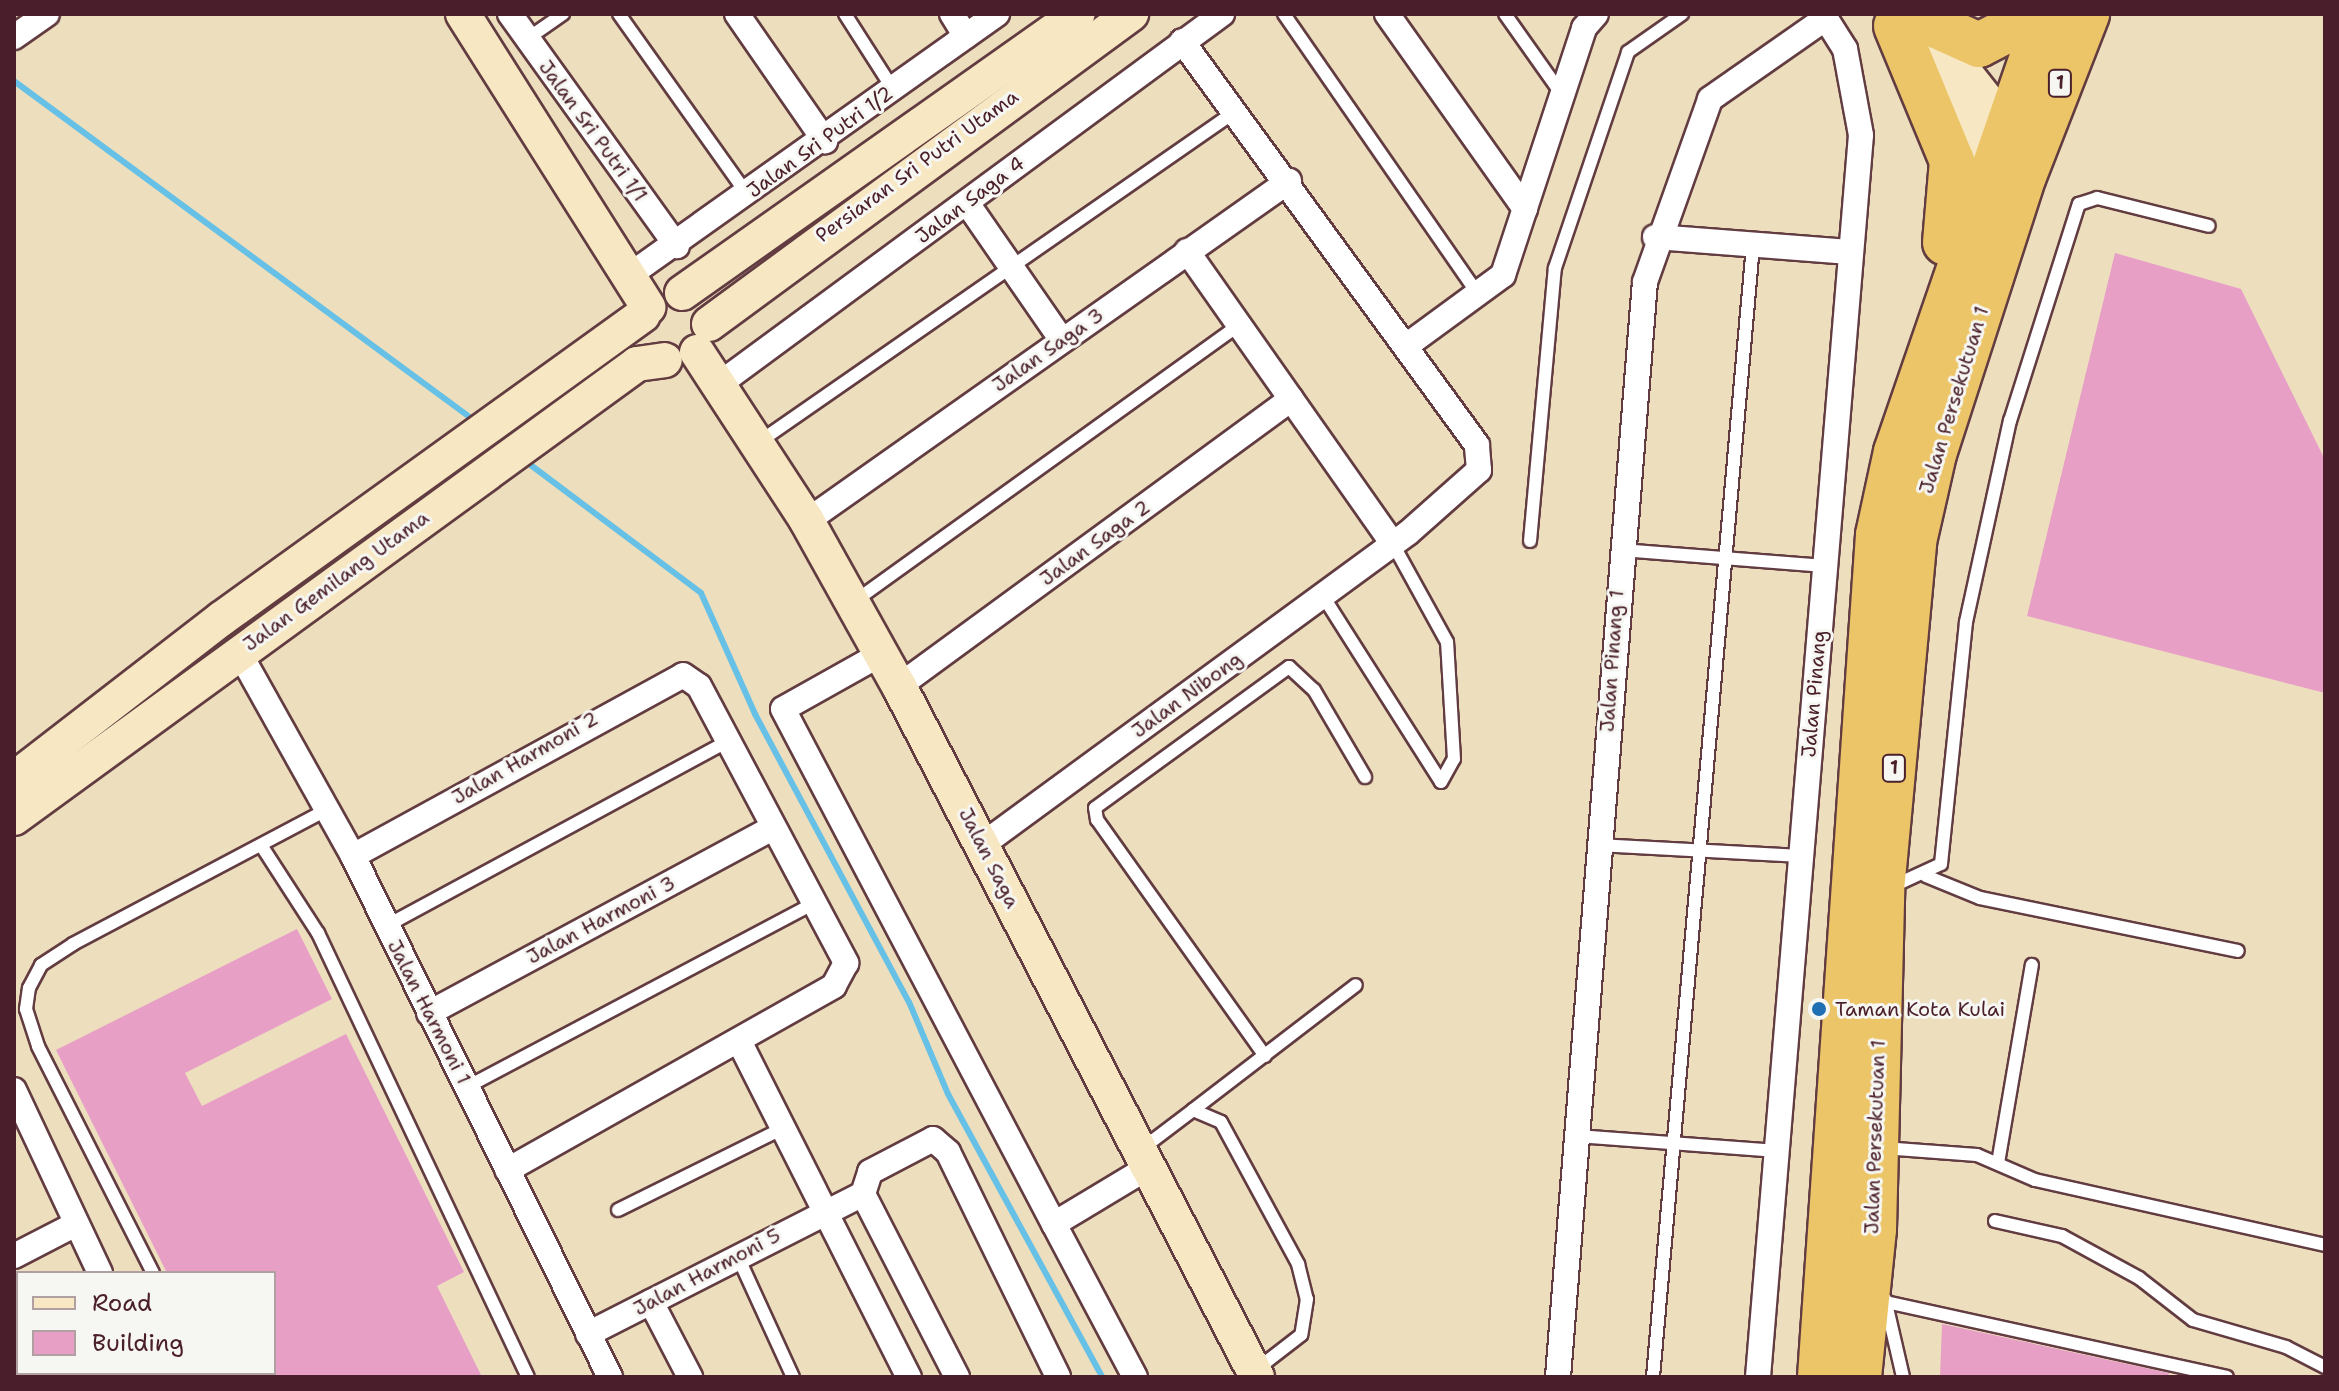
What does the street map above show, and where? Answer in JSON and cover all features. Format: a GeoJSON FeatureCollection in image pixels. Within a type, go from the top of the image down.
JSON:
{"type":"FeatureCollection","features":[{"type":"Feature","properties":{"kind":"highway"},"geometry":{"type":"LineString","coordinates":[[1906,18],[1979,45],[2039,14]]}},
{"type":"Feature","properties":{"kind":"highway","name":"Jalan Persekutuan 1"},"geometry":{"type":"LineString","coordinates":[[1859,1377],[1874,1229],[1882,890],[1914,542],[2047,14]]}},
{"type":"Feature","properties":{"kind":"highway","name":"Jalan Persekutuan 1"},"geometry":{"type":"LineString","coordinates":[[1820,1377],[1836,1227],[1869,629],[1896,452],[2013,153],[2087,14]]}},
{"type":"Feature","properties":{"kind":"highway"},"geometry":{"type":"LineString","coordinates":[[1896,452],[1951,215],[1952,161],[1906,18]]}},
{"type":"Feature","properties":{"kind":"main road"},"geometry":{"type":"LineString","coordinates":[[463,14],[611,240],[661,302],[700,304],[690,345],[647,347],[661,302],[641,267],[611,240]]}},
{"type":"Feature","properties":{"kind":"main road","name":"Persiaran Sri Putri Utama"},"geometry":{"type":"LineString","coordinates":[[661,302],[1077,14]]}},
{"type":"Feature","properties":{"kind":"main road","name":"Persiaran Sri Putri Utama"},"geometry":{"type":"LineString","coordinates":[[690,345],[1131,14]]}},
{"type":"Feature","properties":{"kind":"main road"},"geometry":{"type":"LineString","coordinates":[[1906,18],[2013,153]]}},
{"type":"Feature","properties":{"kind":"main road","name":"Jalan Gemilang Utama"},"geometry":{"type":"LineString","coordinates":[[14,779],[465,443],[661,302]]}},
{"type":"Feature","properties":{"kind":"main road","name":"Jalan Gemilang Utama"},"geometry":{"type":"LineString","coordinates":[[14,818],[637,364],[690,345]]}},
{"type":"Feature","properties":{"kind":"main road","name":"Jalan Saga"},"geometry":{"type":"LineString","coordinates":[[690,345],[807,521],[899,686],[1256,1374]]}},
{"type":"Feature","properties":{"kind":"street"},"geometry":{"type":"LineString","coordinates":[[14,37],[47,14]]}},
{"type":"Feature","properties":{"kind":"street","name":"Jalan Sri Putri 1/1"},"geometry":{"type":"LineString","coordinates":[[510,14],[677,246]]}},
{"type":"Feature","properties":{"kind":"street"},"geometry":{"type":"LineString","coordinates":[[737,14],[825,141]]}},
{"type":"Feature","properties":{"kind":"street"},"geometry":{"type":"LineString","coordinates":[[952,14],[966,36]]}},
{"type":"Feature","properties":{"kind":"street","name":"Jalan Sri Putri 1/2"},"geometry":{"type":"LineString","coordinates":[[641,267],[677,246],[825,141],[997,14]]}},
{"type":"Feature","properties":{"kind":"street","name":"Jalan Saga 4"},"geometry":{"type":"LineString","coordinates":[[718,385],[1222,14]]}},
{"type":"Feature","properties":{"kind":"street"},"geometry":{"type":"LineString","coordinates":[[1387,14],[1525,209]]}},
{"type":"Feature","properties":{"kind":"street"},"geometry":{"type":"LineString","coordinates":[[1182,41],[1289,181],[1406,346],[1503,275],[1562,94],[1596,14]]}},
{"type":"Feature","properties":{"kind":"street","name":"Jalan Pinang 1"},"geometry":{"type":"LineString","coordinates":[[1558,1377],[1620,550],[1655,237],[1710,99],[1825,16]]}},
{"type":"Feature","properties":{"kind":"street","name":"Jalan Pinang"},"geometry":{"type":"LineString","coordinates":[[1758,1377],[1861,135],[1848,59],[1825,16]]}},
{"type":"Feature","properties":{"kind":"street","name":"Jalan Saga 3"},"geometry":{"type":"LineString","coordinates":[[807,521],[1289,181]]}},
{"type":"Feature","properties":{"kind":"street"},"geometry":{"type":"LineString","coordinates":[[967,203],[1062,340]]}},
{"type":"Feature","properties":{"kind":"street"},"geometry":{"type":"LineString","coordinates":[[1655,237],[1850,252]]}},
{"type":"Feature","properties":{"kind":"street"},"geometry":{"type":"LineString","coordinates":[[1187,251],[1393,544]]}},
{"type":"Feature","properties":{"kind":"street","name":"Jalan Nibong"},"geometry":{"type":"LineString","coordinates":[[982,845],[1393,544],[1472,481],[1481,457],[1406,346]]}},
{"type":"Feature","properties":{"kind":"street","name":"Jalan Saga 2"},"geometry":{"type":"LineString","coordinates":[[899,686],[1291,399]]}},
{"type":"Feature","properties":{"kind":"street","name":"Jalan Harmoni 1"},"geometry":{"type":"LineString","coordinates":[[239,652],[353,856],[610,1377]]}},
{"type":"Feature","properties":{"kind":"street"},"geometry":{"type":"LineString","coordinates":[[881,654],[783,709],[1135,1377]]}},
{"type":"Feature","properties":{"kind":"street","name":"Jalan Harmoni 2"},"geometry":{"type":"LineString","coordinates":[[353,856],[665,679],[683,675],[699,686],[725,743]]}},
{"type":"Feature","properties":{"kind":"street"},"geometry":{"type":"LineString","coordinates":[[507,1170],[739,1041],[846,975],[814,903],[725,743]]}},
{"type":"Feature","properties":{"kind":"street","name":"Jalan Harmoni 3"},"geometry":{"type":"LineString","coordinates":[[429,1013],[773,828]]}},
{"type":"Feature","properties":{"kind":"street"},"geometry":{"type":"LineString","coordinates":[[739,1041],[909,1377]]}},
{"type":"Feature","properties":{"kind":"street"},"geometry":{"type":"LineString","coordinates":[[14,1090],[99,1271]]}},
{"type":"Feature","properties":{"kind":"street"},"geometry":{"type":"LineString","coordinates":[[957,1377],[863,1194],[870,1172],[933,1139],[942,1143],[1058,1377]]}},
{"type":"Feature","properties":{"kind":"street"},"geometry":{"type":"LineString","coordinates":[[1054,1224],[1144,1158]]}},
{"type":"Feature","properties":{"kind":"street","name":"Jalan Harmoni 5"},"geometry":{"type":"LineString","coordinates":[[588,1334],[825,1210],[863,1194]]}},
{"type":"Feature","properties":{"kind":"street"},"geometry":{"type":"LineString","coordinates":[[14,1256],[76,1224]]}},
{"type":"Feature","properties":{"kind":"street"},"geometry":{"type":"LineString","coordinates":[[651,1302],[690,1377]]}},
{"type":"Feature","properties":{"kind":"lane"},"geometry":{"type":"LineString","coordinates":[[527,39],[563,14]]}},
{"type":"Feature","properties":{"kind":"lane"},"geometry":{"type":"LineString","coordinates":[[619,14],[748,195]]}},
{"type":"Feature","properties":{"kind":"lane"},"geometry":{"type":"LineString","coordinates":[[845,14],[893,89]]}},
{"type":"Feature","properties":{"kind":"lane"},"geometry":{"type":"LineString","coordinates":[[1284,14],[1478,294]]}},
{"type":"Feature","properties":{"kind":"lane"},"geometry":{"type":"LineString","coordinates":[[1505,14],[1562,94]]}},
{"type":"Feature","properties":{"kind":"lane"},"geometry":{"type":"LineString","coordinates":[[1530,541],[1555,268],[1624,62],[1682,14]]}},
{"type":"Feature","properties":{"kind":"lane"},"geometry":{"type":"LineString","coordinates":[[756,444],[1013,269],[1236,111]]}},
{"type":"Feature","properties":{"kind":"lane"},"geometry":{"type":"LineString","coordinates":[[1882,890],[1926,876],[1941,864],[1947,836],[1966,622],[2010,421],[2069,225],[2079,204],[2097,198],[2209,226]]}},
{"type":"Feature","properties":{"kind":"lane"},"geometry":{"type":"LineString","coordinates":[[1653,1377],[1753,245]]}},
{"type":"Feature","properties":{"kind":"lane"},"geometry":{"type":"LineString","coordinates":[[852,603],[1239,325]]}},
{"type":"Feature","properties":{"kind":"lane"},"geometry":{"type":"LineString","coordinates":[[1323,596],[1441,782],[1454,759],[1447,642],[1393,544]]}},
{"type":"Feature","properties":{"kind":"lane"},"geometry":{"type":"LineString","coordinates":[[1620,550],[1825,566]]}},
{"type":"Feature","properties":{"kind":"lane"},"geometry":{"type":"LineString","coordinates":[[1265,1056],[1097,820],[1095,808],[1289,667],[1314,690],[1365,777]]}},
{"type":"Feature","properties":{"kind":"lane"},"geometry":{"type":"LineString","coordinates":[[386,926],[725,743]]}},
{"type":"Feature","properties":{"kind":"lane"},"geometry":{"type":"LineString","coordinates":[[152,1271],[38,1046],[26,1009],[29,988],[41,965],[73,944],[328,809]]}},
{"type":"Feature","properties":{"kind":"lane"},"geometry":{"type":"LineString","coordinates":[[261,845],[318,933],[528,1377]]}},
{"type":"Feature","properties":{"kind":"lane"},"geometry":{"type":"LineString","coordinates":[[1599,845],[1800,856]]}},
{"type":"Feature","properties":{"kind":"lane"},"geometry":{"type":"LineString","coordinates":[[1926,876],[1980,898],[2238,951]]}},
{"type":"Feature","properties":{"kind":"lane"},"geometry":{"type":"LineString","coordinates":[[467,1087],[814,903]]}},
{"type":"Feature","properties":{"kind":"lane"},"geometry":{"type":"LineString","coordinates":[[1998,1163],[2032,965]]}},
{"type":"Feature","properties":{"kind":"lane"},"geometry":{"type":"LineString","coordinates":[[1144,1158],[1193,1110],[1356,985]]}},
{"type":"Feature","properties":{"kind":"lane"},"geometry":{"type":"LineString","coordinates":[[1193,1110],[1221,1122],[1305,1279],[1301,1335],[1256,1374]]}},
{"type":"Feature","properties":{"kind":"lane"},"geometry":{"type":"LineString","coordinates":[[618,1210],[783,1128]]}},
{"type":"Feature","properties":{"kind":"lane"},"geometry":{"type":"LineString","coordinates":[[1577,1136],[1676,1141],[1777,1151]]}},
{"type":"Feature","properties":{"kind":"lane"},"geometry":{"type":"LineString","coordinates":[[1876,1147],[1964,1153],[1998,1163],[2035,1180],[2325,1245]]}},
{"type":"Feature","properties":{"kind":"lane"},"geometry":{"type":"LineString","coordinates":[[1995,1221],[2062,1236],[2139,1278],[2193,1320],[2286,1347],[2325,1367]]}},
{"type":"Feature","properties":{"kind":"lane"},"geometry":{"type":"LineString","coordinates":[[1874,1229],[1903,1377]]}},
{"type":"Feature","properties":{"kind":"lane"},"geometry":{"type":"LineString","coordinates":[[738,1257],[793,1377]]}},
{"type":"Feature","properties":{"kind":"lane"},"geometry":{"type":"LineString","coordinates":[[1886,1302],[2227,1377]]}},
{"type":"Feature","properties":{"kind":"building"},"geometry":{"type":"Polygon","coordinates":[[[2115,253],[2241,289],[2325,460],[2325,693],[2027,616],[2115,253]]]}},
{"type":"Feature","properties":{"kind":"building"},"geometry":{"type":"Polygon","coordinates":[[[297,929],[332,999],[185,1073],[202,1106],[346,1034],[464,1272],[437,1286],[482,1377],[274,1377],[276,1271],[166,1271],[56,1050],[297,929]]]}},
{"type":"Feature","properties":{"kind":"building"},"geometry":{"type":"Polygon","coordinates":[[[1942,1324],[2169,1373],[2168,1377],[1940,1377],[1942,1324]]]}},
{"type":"Feature","properties":{"kind":"waterway"},"geometry":{"type":"LineString","coordinates":[[14,81],[475,421]]}},
{"type":"Feature","properties":{"kind":"waterway"},"geometry":{"type":"LineString","coordinates":[[524,460],[701,593],[755,714],[909,1002],[948,1094],[1102,1377]]}},
{"type":"Feature","properties":{"kind":"place","name":"Taman Kota Kulai"},"geometry":{"type":"Point","coordinates":[1819,1009]}}]}
